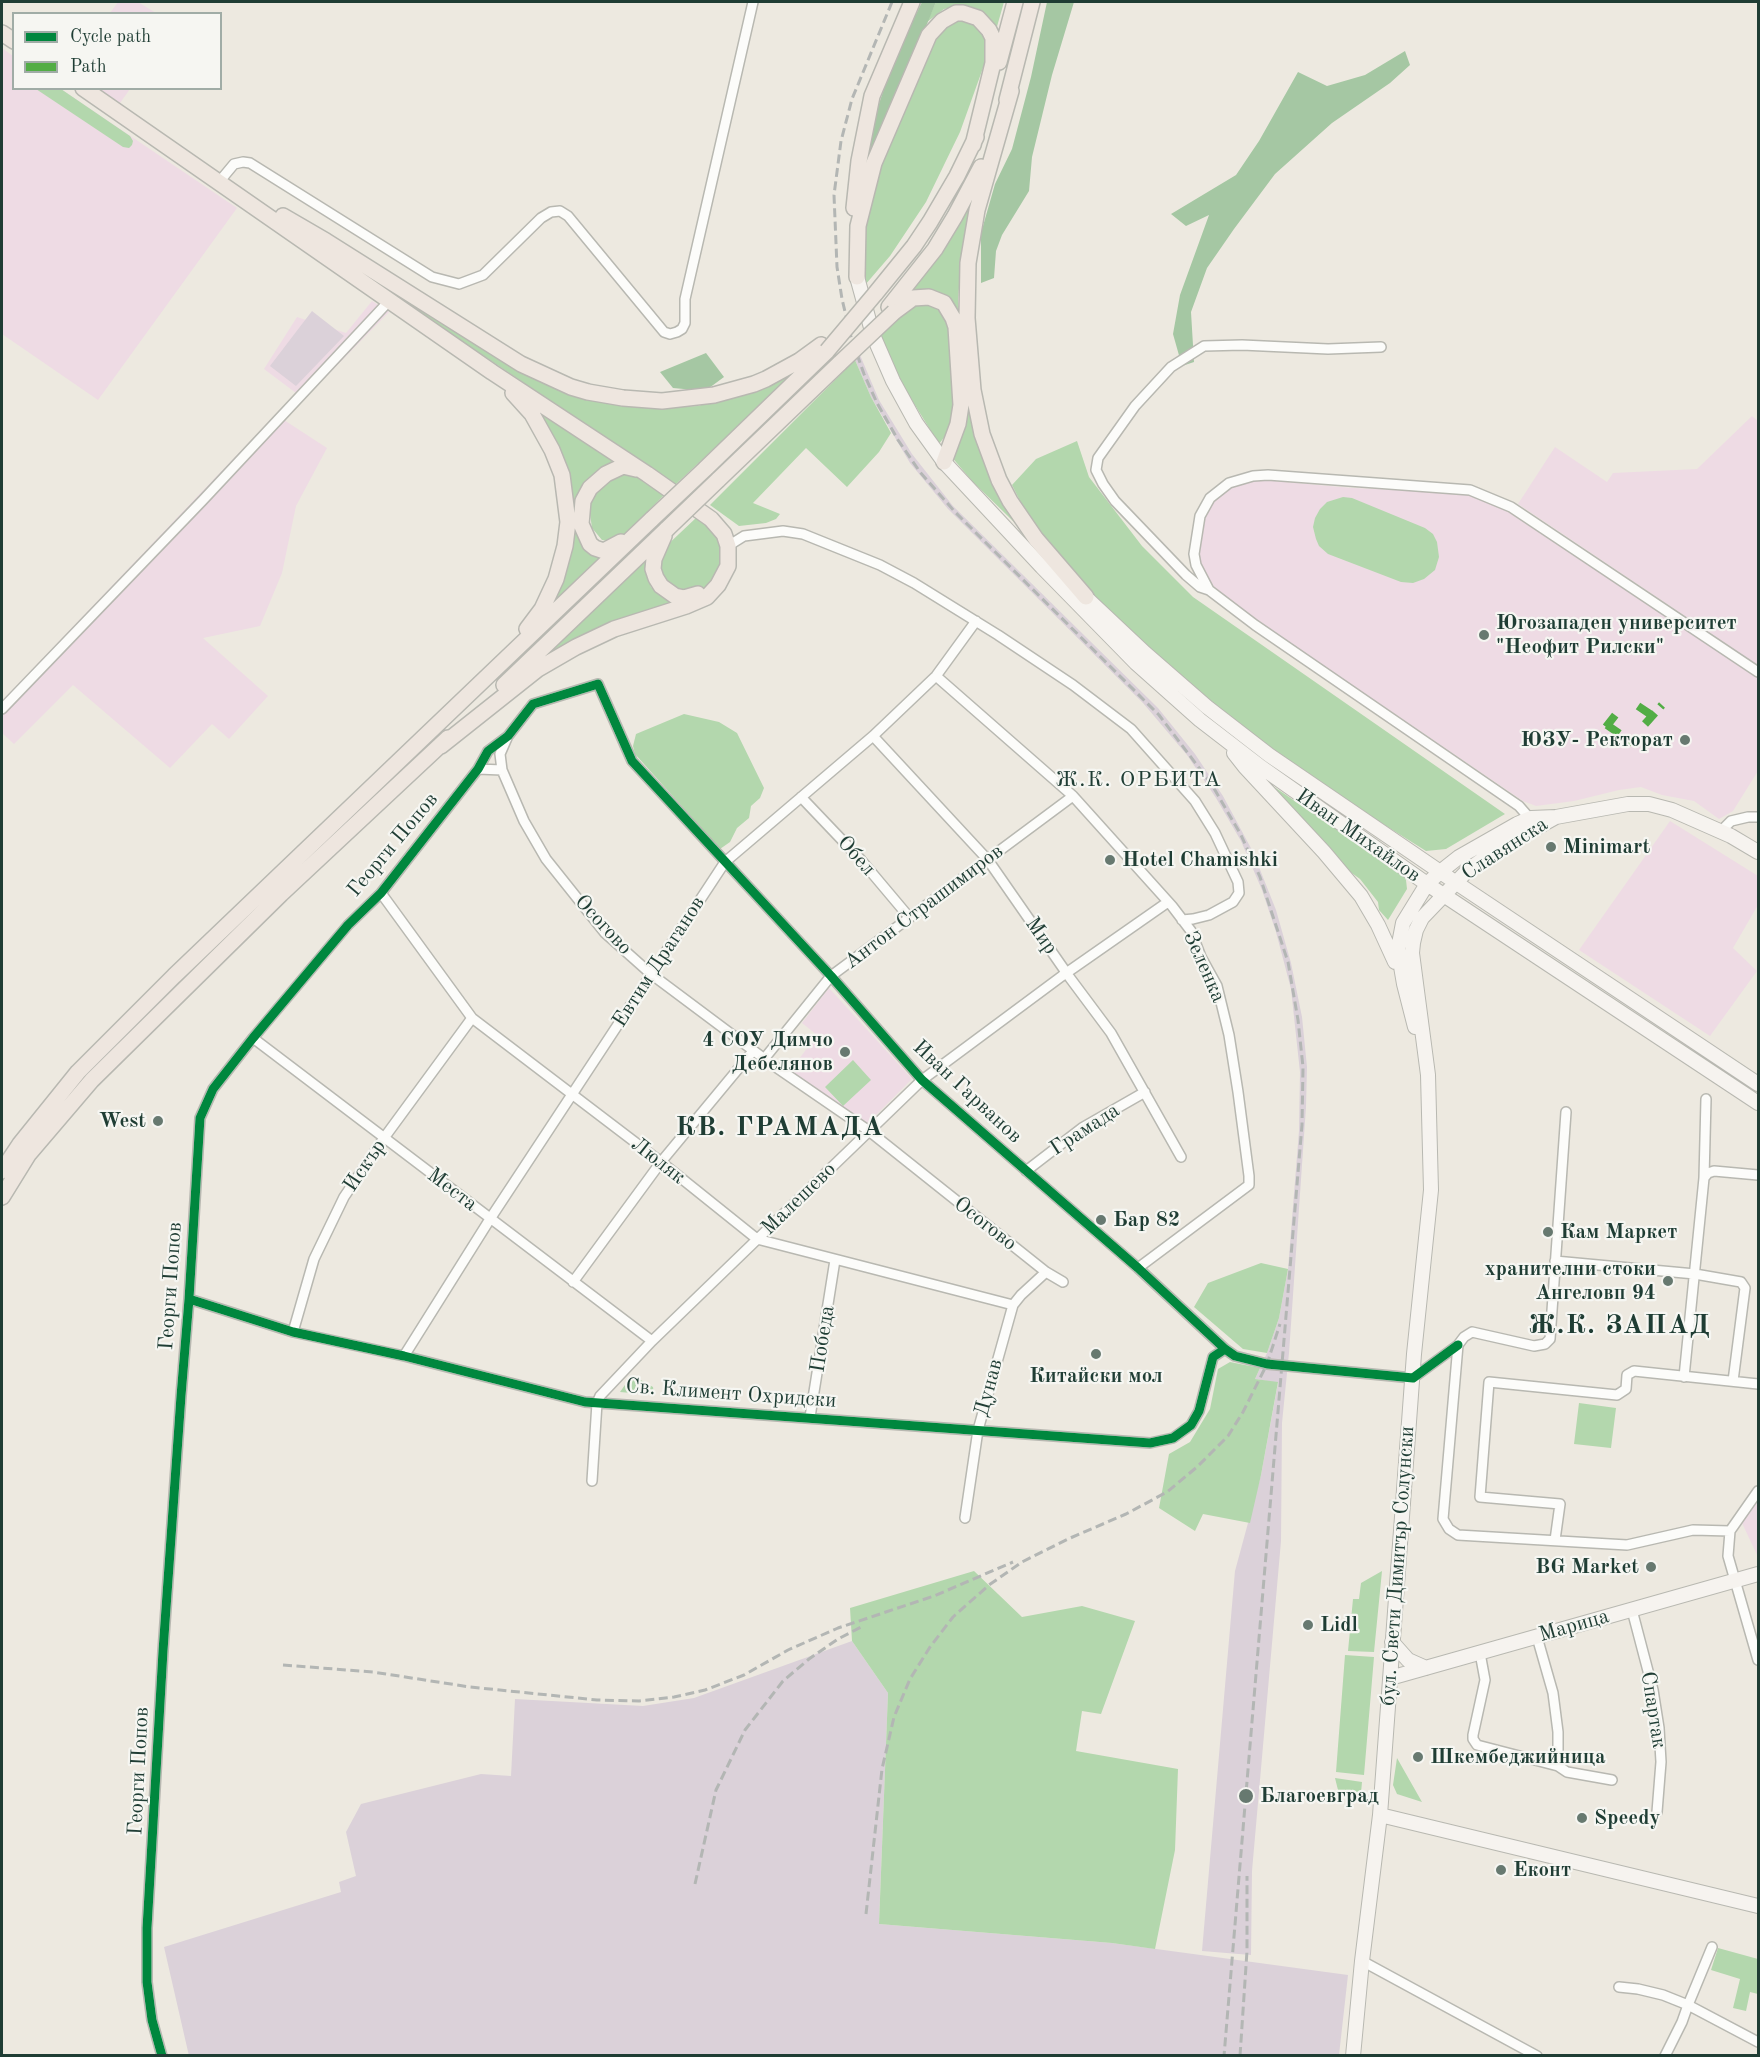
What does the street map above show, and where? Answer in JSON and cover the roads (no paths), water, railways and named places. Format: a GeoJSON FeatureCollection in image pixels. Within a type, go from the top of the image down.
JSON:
{"type":"FeatureCollection","features":[{"type":"Feature","properties":{"kind":"main road"},"geometry":{"type":"LineString","coordinates":[[857,277],[854,209],[859,160],[868,113],[872,96],[912,2]]}},
{"type":"Feature","properties":{"kind":"main road"},"geometry":{"type":"LineString","coordinates":[[2,1171],[20,1144],[78,1072],[174,976],[705,469],[875,294],[914,246],[930,222],[973,145],[1008,36],[1016,2]]}},
{"type":"Feature","properties":{"kind":"main road"},"geometry":{"type":"LineString","coordinates":[[1032,2],[1011,91],[977,210],[968,263],[967,318],[973,390],[982,434],[999,480],[1010,501],[1036,539],[1086,597]]}},
{"type":"Feature","properties":{"kind":"main road"},"geometry":{"type":"LineString","coordinates":[[857,277],[858,226],[874,163],[929,35],[942,21],[956,13],[978,18],[993,38],[993,63],[973,145]]}},
{"type":"Feature","properties":{"kind":"main road"},"geometry":{"type":"LineString","coordinates":[[86,90],[492,372],[647,474],[711,519],[724,534],[728,546],[728,566],[717,585],[706,597],[698,602],[614,629],[576,646],[538,669],[441,746]]}},
{"type":"Feature","properties":{"kind":"main road"},"geometry":{"type":"LineString","coordinates":[[2,1197],[28,1155],[92,1080],[280,894],[441,746],[840,363],[892,310],[935,249],[969,192],[1011,91]]}},
{"type":"Feature","properties":{"kind":"main road"},"geometry":{"type":"LineString","coordinates":[[247,201],[307,229],[521,364],[571,387],[588,392],[662,401],[714,395],[766,379],[824,348]]}},
{"type":"Feature","properties":{"kind":"main road","name":"Иван Михайлов"},"geometry":{"type":"LineString","coordinates":[[857,277],[873,335],[893,381],[916,423],[944,462],[1041,567],[1136,663],[1226,741],[1427,884],[1758,1103]]}},
{"type":"Feature","properties":{"kind":"main road"},"geometry":{"type":"LineString","coordinates":[[892,310],[904,302],[921,296],[938,298],[953,318],[956,327],[961,405],[958,424],[944,462]]}},
{"type":"Feature","properties":{"kind":"main road"},"geometry":{"type":"LineString","coordinates":[[429,734],[537,617],[556,579],[566,546],[568,522],[566,498],[562,475],[552,450],[532,414],[492,372]]}},
{"type":"Feature","properties":{"kind":"main road"},"geometry":{"type":"LineString","coordinates":[[647,474],[623,466],[600,478],[590,488],[583,501],[581,524],[590,544],[604,551],[614,547],[652,519]]}},
{"type":"Feature","properties":{"kind":"main road","name":"Иван Михайлов"},"geometry":{"type":"LineString","coordinates":[[998,518],[1145,653],[1234,729],[1346,809],[1758,1084]]}},
{"type":"Feature","properties":{"kind":"main road"},"geometry":{"type":"LineString","coordinates":[[667,529],[654,559],[653,569],[661,586],[668,593],[684,598],[694,596],[717,585]]}},
{"type":"Feature","properties":{"kind":"main road"},"geometry":{"type":"LineString","coordinates":[[1226,741],[1245,767],[1324,852],[1361,896],[1390,949],[1404,984]]}},
{"type":"Feature","properties":{"kind":"main road","name":"Славянска"},"geometry":{"type":"LineString","coordinates":[[1440,872],[1459,857],[1533,823],[1556,816],[1628,804],[1648,804],[1672,810],[1720,831],[1758,852]]}},
{"type":"Feature","properties":{"kind":"main road","name":"Славянска"},"geometry":{"type":"LineString","coordinates":[[1455,882],[1533,823]]}},
{"type":"Feature","properties":{"kind":"main road","name":"бул. Свети Димитър Солунски"},"geometry":{"type":"LineString","coordinates":[[1428,1075],[1404,984],[1398,940],[1403,923],[1427,884],[1440,872]]}},
{"type":"Feature","properties":{"kind":"main road","name":"бул. Свети Димитър Солунски"},"geometry":{"type":"LineString","coordinates":[[1353,2055],[1380,1815],[1413,1378],[1431,1190],[1428,1075],[1412,954],[1416,930],[1422,918],[1455,882]]}},
{"type":"Feature","properties":{"kind":"main road","name":"Марица"},"geometry":{"type":"LineString","coordinates":[[1390,1678],[1758,1574]]}},
{"type":"Feature","properties":{"kind":"main road"},"geometry":{"type":"LineString","coordinates":[[1392,1642],[1408,1660],[1426,1668]]}},
{"type":"Feature","properties":{"kind":"main road"},"geometry":{"type":"LineString","coordinates":[[1380,1815],[1758,1906]]}},
{"type":"Feature","properties":{"kind":"street"},"geometry":{"type":"LineString","coordinates":[[219,182],[234,164],[250,163],[432,277],[459,284],[483,275],[541,218],[551,212],[560,211],[568,216],[664,332],[670,334],[677,332],[685,323],[685,299],[753,2]]}},
{"type":"Feature","properties":{"kind":"street"},"geometry":{"type":"LineString","coordinates":[[2,709],[390,300]]}},
{"type":"Feature","properties":{"kind":"street"},"geometry":{"type":"LineString","coordinates":[[1381,347],[1328,349],[1242,345],[1204,346],[1172,367],[1135,406],[1098,458],[1096,470],[1115,501],[1200,587],[1209,590],[1255,625],[1510,800],[1533,823]]}},
{"type":"Feature","properties":{"kind":"street"},"geometry":{"type":"LineString","coordinates":[[1209,590],[1196,565],[1194,554],[1200,516],[1210,498],[1229,483],[1253,476],[1268,475],[1470,490],[1511,507],[1758,672]]}},
{"type":"Feature","properties":{"kind":"street"},"geometry":{"type":"LineString","coordinates":[[728,546],[754,533],[783,531],[802,534],[880,565],[976,621],[1073,685],[1131,729],[1195,801],[1238,882],[1239,893],[1233,902],[1216,912],[1182,920]]}},
{"type":"Feature","properties":{"kind":"street","name":"Евтим Драганов"},"geometry":{"type":"LineString","coordinates":[[404,1356],[490,1219],[725,862],[873,736],[936,676],[976,621]]}},
{"type":"Feature","properties":{"kind":"street","name":"Зеленка"},"geometry":{"type":"LineString","coordinates":[[936,676],[1073,796],[1191,931],[1219,990],[1238,1092],[1250,1176],[1249,1185],[1138,1268]]}},
{"type":"Feature","properties":{"kind":"street","name":"Георги Попов"},"geometry":{"type":"LineString","coordinates":[[162,2055],[147,1982],[147,1928],[200,1118],[213,1089],[253,1038],[348,925],[381,893],[478,769],[488,751],[508,736],[533,704],[598,684]]}},
{"type":"Feature","properties":{"kind":"street","name":"Иван Гарванов"},"geometry":{"type":"LineString","coordinates":[[598,684],[632,761],[831,976],[922,1080],[1138,1268],[1225,1349],[1235,1356],[1267,1364],[1413,1378]]}},
{"type":"Feature","properties":{"kind":"street"},"geometry":{"type":"LineString","coordinates":[[478,769],[502,770],[500,754],[508,736]]}},
{"type":"Feature","properties":{"kind":"street","name":"Мир"},"geometry":{"type":"LineString","coordinates":[[873,736],[988,860],[1111,1033],[1181,1157]]}},
{"type":"Feature","properties":{"kind":"street","name":"Осогово"},"geometry":{"type":"LineString","coordinates":[[502,770],[524,820],[546,858],[605,933],[651,974],[764,1059],[869,1131],[1046,1272],[1063,1282]]}},
{"type":"Feature","properties":{"kind":"street","name":"Антон Страшимиров"},"geometry":{"type":"LineString","coordinates":[[764,1059],[831,976],[1073,796]]}},
{"type":"Feature","properties":{"kind":"street","name":"Обел"},"geometry":{"type":"LineString","coordinates":[[801,797],[861,860],[909,917]]}},
{"type":"Feature","properties":{"kind":"street"},"geometry":{"type":"LineString","coordinates":[[1720,831],[1731,821],[1758,817]]}},
{"type":"Feature","properties":{"kind":"street","name":"Люляк"},"geometry":{"type":"LineString","coordinates":[[381,893],[472,1018],[661,1162],[757,1239],[1013,1305]]}},
{"type":"Feature","properties":{"kind":"street","name":"Малешево"},"geometry":{"type":"LineString","coordinates":[[597,1403],[600,1396],[652,1341],[922,1080],[1168,902]]}},
{"type":"Feature","properties":{"kind":"street","name":"Искър"},"geometry":{"type":"LineString","coordinates":[[293,1332],[315,1259],[344,1197],[472,1018]]}},
{"type":"Feature","properties":{"kind":"street","name":"Места"},"geometry":{"type":"LineString","coordinates":[[253,1038],[652,1341]]}},
{"type":"Feature","properties":{"kind":"street"},"geometry":{"type":"LineString","coordinates":[[573,1282],[661,1162],[753,1051]]}},
{"type":"Feature","properties":{"kind":"street","name":"Грамада"},"geometry":{"type":"LineString","coordinates":[[1026,1171],[1082,1128],[1145,1092]]}},
{"type":"Feature","properties":{"kind":"street"},"geometry":{"type":"LineString","coordinates":[[1684,1377],[1704,1178],[1706,1099]]}},
{"type":"Feature","properties":{"kind":"street"},"geometry":{"type":"LineString","coordinates":[[1413,1378],[1472,1332],[1534,1346],[1545,1344],[1550,1339],[1566,1112]]}},
{"type":"Feature","properties":{"kind":"street"},"geometry":{"type":"LineString","coordinates":[[1704,1178],[1708,1173],[1714,1171],[1758,1175]]}},
{"type":"Feature","properties":{"kind":"street","name":"Победа"},"geometry":{"type":"LineString","coordinates":[[810,1417],[835,1260]]}},
{"type":"Feature","properties":{"kind":"street"},"geometry":{"type":"LineString","coordinates":[[1555,1261],[1695,1274],[1741,1282],[1745,1288],[1733,1381]]}},
{"type":"Feature","properties":{"kind":"street","name":"Дунав"},"geometry":{"type":"LineString","coordinates":[[965,1518],[978,1430],[1013,1305],[1020,1295],[1046,1272]]}},
{"type":"Feature","properties":{"kind":"street","name":"Св. Климент Охридски"},"geometry":{"type":"LineString","coordinates":[[189,1299],[293,1332],[404,1356],[585,1402],[1150,1443],[1173,1438],[1182,1433],[1195,1419],[1213,1357],[1225,1349]]}},
{"type":"Feature","properties":{"kind":"street"},"geometry":{"type":"LineString","coordinates":[[1458,1345],[1443,1519],[1449,1530],[1458,1535],[1627,1545],[1693,1530],[1730,1531]]}},
{"type":"Feature","properties":{"kind":"street"},"geometry":{"type":"LineString","coordinates":[[1555,1540],[1560,1504],[1480,1497],[1489,1382],[1617,1395],[1626,1389],[1627,1375],[1630,1372],[1758,1384]]}},
{"type":"Feature","properties":{"kind":"street"},"geometry":{"type":"LineString","coordinates":[[592,1481],[597,1403]]}},
{"type":"Feature","properties":{"kind":"street"},"geometry":{"type":"LineString","coordinates":[[1758,1491],[1730,1531],[1728,1556],[1758,1660]]}},
{"type":"Feature","properties":{"kind":"street","name":"Спартак"},"geometry":{"type":"LineString","coordinates":[[1632,1610],[1653,1690],[1659,1728],[1660,1762],[1657,1812]]}},
{"type":"Feature","properties":{"kind":"street"},"geometry":{"type":"LineString","coordinates":[[1538,1637],[1553,1693],[1558,1732],[1558,1766]]}},
{"type":"Feature","properties":{"kind":"street"},"geometry":{"type":"LineString","coordinates":[[1480,1653],[1485,1680],[1473,1735],[1474,1743],[1481,1747],[1558,1766],[1567,1772],[1612,1780]]}},
{"type":"Feature","properties":{"kind":"street"},"geometry":{"type":"LineString","coordinates":[[1665,2055],[1682,2022],[1712,1947]]}},
{"type":"Feature","properties":{"kind":"street"},"geometry":{"type":"LineString","coordinates":[[1362,1961],[1537,2055]]}},
{"type":"Feature","properties":{"kind":"street"},"geometry":{"type":"LineString","coordinates":[[1619,1987],[1651,1991],[1688,2005],[1758,2042]]}},
{"type":"Feature","properties":{"kind":"railway"},"geometry":{"type":"LineString","coordinates":[[892,2],[852,99],[841,141],[834,195],[837,267],[842,299],[851,337],[864,374],[898,440],[920,472],[955,512],[1159,715],[1212,785],[1241,835],[1260,877],[1288,962],[1298,1020],[1303,1067],[1302,1125],[1224,2056]]}},
{"type":"Feature","properties":{"kind":"railway"},"geometry":{"type":"LineString","coordinates":[[866,1914],[882,1769],[894,1717],[910,1679],[930,1647],[953,1617],[989,1585],[1022,1562],[1126,1514],[1167,1492],[1197,1467],[1228,1436],[1243,1412],[1267,1364],[1280,1324]]}},
{"type":"Feature","properties":{"kind":"railway"},"geometry":{"type":"LineString","coordinates":[[283,1665],[373,1672],[470,1687],[597,1700],[639,1701],[674,1697],[705,1690],[744,1675],[788,1650],[838,1628],[934,1596],[1013,1562]]}},
{"type":"Feature","properties":{"kind":"railway"},"geometry":{"type":"LineString","coordinates":[[695,1884],[716,1790],[745,1730],[783,1681],[838,1639],[863,1626]]}},
{"type":"Feature","properties":{"kind":"railway"},"geometry":{"type":"LineString","coordinates":[[1240,2056],[1247,1951],[1247,1876]]}},
{"type":"Feature","properties":{"kind":"place","name":"Югозападен университет \"Неофит Рилски\""},"geometry":{"type":"Point","coordinates":[1484,635]}},
{"type":"Feature","properties":{"kind":"place","name":"ЮЗУ- Ректорат"},"geometry":{"type":"Point","coordinates":[1685,740]}},
{"type":"Feature","properties":{"kind":"place","name":"Minimart"},"geometry":{"type":"Point","coordinates":[1551,847]}},
{"type":"Feature","properties":{"kind":"place","name":"Hotel Chamishki"},"geometry":{"type":"Point","coordinates":[1110,860]}},
{"type":"Feature","properties":{"kind":"place","name":"4 СОУ Димчо Дебелянов"},"geometry":{"type":"Point","coordinates":[845,1052]}},
{"type":"Feature","properties":{"kind":"place","name":"West"},"geometry":{"type":"Point","coordinates":[158,1121]}},
{"type":"Feature","properties":{"kind":"place","name":"Бар 82"},"geometry":{"type":"Point","coordinates":[1101,1220]}},
{"type":"Feature","properties":{"kind":"place","name":"Кам Маркет"},"geometry":{"type":"Point","coordinates":[1548,1232]}},
{"type":"Feature","properties":{"kind":"place","name":"хранителни стоки Ангеловп 94"},"geometry":{"type":"Point","coordinates":[1668,1281]}},
{"type":"Feature","properties":{"kind":"place","name":"Китайски мол"},"geometry":{"type":"Point","coordinates":[1096,1354]}},
{"type":"Feature","properties":{"kind":"place","name":"BG Market"},"geometry":{"type":"Point","coordinates":[1651,1567]}},
{"type":"Feature","properties":{"kind":"place","name":"Lidl"},"geometry":{"type":"Point","coordinates":[1308,1625]}},
{"type":"Feature","properties":{"kind":"place","name":"Шкембеджийница"},"geometry":{"type":"Point","coordinates":[1418,1757]}},
{"type":"Feature","properties":{"kind":"place","name":"Благоевград"},"geometry":{"type":"Point","coordinates":[1246,1796]}},
{"type":"Feature","properties":{"kind":"place","name":"Speedy"},"geometry":{"type":"Point","coordinates":[1582,1818]}},
{"type":"Feature","properties":{"kind":"place","name":"Еконт"},"geometry":{"type":"Point","coordinates":[1501,1870]}},
{"type":"Feature","properties":{"kind":"district","name":"Ж.К. ОРБИТА"},"geometry":{"type":"Point","coordinates":[1139,780]}},
{"type":"Feature","properties":{"kind":"district","name":"КВ. ГРАМАДА"},"geometry":{"type":"Point","coordinates":[780,1128]}},
{"type":"Feature","properties":{"kind":"district","name":"Ж.К. ЗАПАД"},"geometry":{"type":"Point","coordinates":[1620,1326]}}]}
